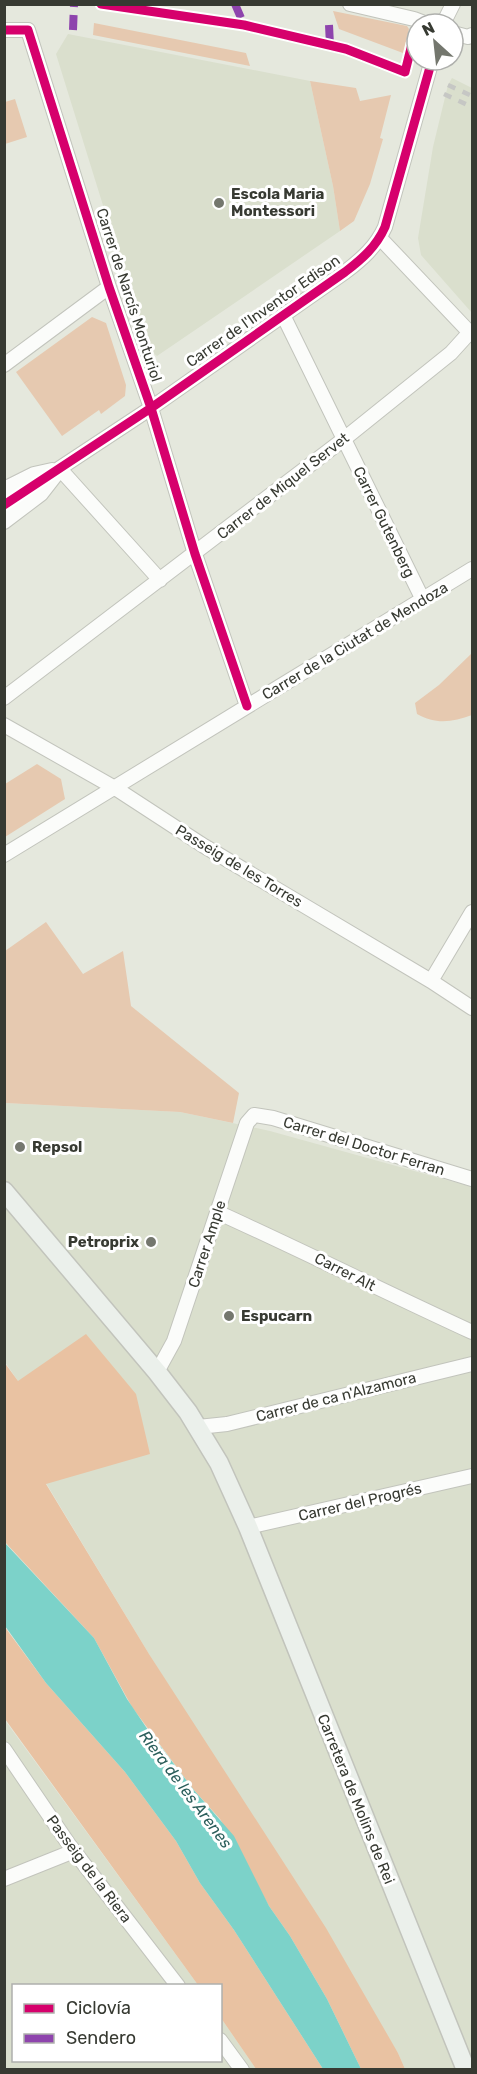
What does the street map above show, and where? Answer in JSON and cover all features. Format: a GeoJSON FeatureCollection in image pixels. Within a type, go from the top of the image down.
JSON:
{"type":"FeatureCollection","features":[{"type":"Feature","properties":{"kind":"main road","name":"Carretera de Molins de Rei"},"geometry":{"type":"LineString","coordinates":[[4,1191],[157,1372],[198,1427],[219,1463],[248,1527],[466,2070]]}},
{"type":"Feature","properties":{"kind":"street"},"geometry":{"type":"LineString","coordinates":[[350,4],[405,17]]}},
{"type":"Feature","properties":{"kind":"street","name":"Carrer de Narcís Monturiol"},"geometry":{"type":"LineString","coordinates":[[4,30],[28,30],[109,287],[151,408],[195,554],[247,706]]}},
{"type":"Feature","properties":{"kind":"street","name":"Carrer de l'Inventor Edison"},"geometry":{"type":"LineString","coordinates":[[4,505],[151,408],[358,262],[380,238],[429,72]]}},
{"type":"Feature","properties":{"kind":"street"},"geometry":{"type":"LineString","coordinates":[[380,238],[471,333]]}},
{"type":"Feature","properties":{"kind":"street"},"geometry":{"type":"LineString","coordinates":[[4,365],[109,287]]}},
{"type":"Feature","properties":{"kind":"street","name":"Carrer Gutenberg"},"geometry":{"type":"LineString","coordinates":[[283,315],[423,600]]}},
{"type":"Feature","properties":{"kind":"street","name":"Carrer de Miquel Servet"},"geometry":{"type":"LineString","coordinates":[[4,698],[344,439],[451,353],[471,333]]}},
{"type":"Feature","properties":{"kind":"street"},"geometry":{"type":"LineString","coordinates":[[60,469],[160,580]]}},
{"type":"Feature","properties":{"kind":"street","name":"Carrer de l'Inventor Edison"},"geometry":{"type":"LineString","coordinates":[[4,489],[34,474],[60,469]]}},
{"type":"Feature","properties":{"kind":"street","name":"Carrer de l'Inventor Edison"},"geometry":{"type":"LineString","coordinates":[[4,522],[41,494],[60,469]]}},
{"type":"Feature","properties":{"kind":"street","name":"Carrer de la Ciutat de Mendoza"},"geometry":{"type":"LineString","coordinates":[[4,855],[472,569]]}},
{"type":"Feature","properties":{"kind":"street","name":"Passeig de les Torres"},"geometry":{"type":"LineString","coordinates":[[4,725],[115,788],[204,846],[431,981],[472,1008]]}},
{"type":"Feature","properties":{"kind":"street"},"geometry":{"type":"LineString","coordinates":[[431,981],[472,912]]}},
{"type":"Feature","properties":{"kind":"street","name":"Carrer del Doctor Ferran"},"geometry":{"type":"LineString","coordinates":[[254,1115],[273,1118],[472,1179]]}},
{"type":"Feature","properties":{"kind":"street","name":"Carrer Ample"},"geometry":{"type":"LineString","coordinates":[[157,1372],[174,1341],[247,1123],[254,1115]]}},
{"type":"Feature","properties":{"kind":"street","name":"Carrer Alt"},"geometry":{"type":"LineString","coordinates":[[217,1212],[472,1332]]}},
{"type":"Feature","properties":{"kind":"street","name":"Carrer de ca n'Alzamora"},"geometry":{"type":"LineString","coordinates":[[198,1427],[227,1424],[472,1364]]}},
{"type":"Feature","properties":{"kind":"street","name":"Carrer del Progrés"},"geometry":{"type":"LineString","coordinates":[[248,1527],[472,1476]]}},
{"type":"Feature","properties":{"kind":"street","name":"Passeig de la Riera"},"geometry":{"type":"LineString","coordinates":[[4,1749],[74,1851],[176,1984]]}},
{"type":"Feature","properties":{"kind":"street"},"geometry":{"type":"LineString","coordinates":[[4,1879],[74,1851]]}},
{"type":"Feature","properties":{"kind":"street"},"geometry":{"type":"LineString","coordinates":[[222,2043],[242,2070]]}},
{"type":"Feature","properties":{"kind":"shaded area"},"geometry":{"type":"Polygon","coordinates":[[[333,11],[405,26],[403,53],[339,29],[333,11]]]}},
{"type":"Feature","properties":{"kind":"shaded area"},"geometry":{"type":"Polygon","coordinates":[[[94,23],[246,53],[250,66],[93,35],[94,23]]]}},
{"type":"Feature","properties":{"kind":"shaded area","name":"Escola Maria Montessori"},"geometry":{"type":"Polygon","coordinates":[[[68,34],[310,81],[333,186],[340,231],[157,356],[147,347],[56,54],[68,34]]]}},
{"type":"Feature","properties":{"kind":"shaded area"},"geometry":{"type":"Polygon","coordinates":[[[452,78],[472,88],[472,313],[421,255],[418,238],[433,147],[448,85],[452,78]]]}},
{"type":"Feature","properties":{"kind":"shaded area"},"geometry":{"type":"Polygon","coordinates":[[[310,81],[356,88],[360,101],[391,95],[380,138],[383,139],[370,184],[354,221],[340,231],[333,186],[310,81]]]}},
{"type":"Feature","properties":{"kind":"shaded area"},"geometry":{"type":"Polygon","coordinates":[[[15,99],[27,137],[5,144],[5,102],[15,99]]]}},
{"type":"Feature","properties":{"kind":"shaded area"},"geometry":{"type":"Polygon","coordinates":[[[92,317],[106,323],[126,385],[125,396],[101,414],[99,410],[62,436],[16,372],[92,317]]]}},
{"type":"Feature","properties":{"kind":"shaded area"},"geometry":{"type":"Polygon","coordinates":[[[472,653],[472,715],[438,721],[417,714],[415,703],[439,685],[472,653]]]}},
{"type":"Feature","properties":{"kind":"shaded area"},"geometry":{"type":"Polygon","coordinates":[[[37,764],[61,779],[65,799],[5,837],[5,784],[37,764]]]}},
{"type":"Feature","properties":{"kind":"shaded area"},"geometry":{"type":"Polygon","coordinates":[[[46,922],[83,974],[123,951],[131,1006],[239,1093],[233,1123],[180,1112],[5,1103],[5,951],[46,922]]]}},
{"type":"Feature","properties":{"kind":"shaded area"},"geometry":{"type":"Polygon","coordinates":[[[4,1103],[180,1112],[270,1131],[472,1187],[472,2069],[405,2069],[398,2053],[149,1654],[46,1483],[150,1453],[18,1381],[5,1362],[4,1103]]]}},
{"type":"Feature","properties":{"kind":"shaded area"},"geometry":{"type":"Polygon","coordinates":[[[86,1334],[136,1394],[150,1454],[46,1484],[149,1654],[326,1928],[405,2069],[361,2069],[327,1999],[290,1936],[269,1906],[220,1819],[193,1789],[132,1707],[94,1638],[5,1542],[4,1362],[18,1381],[86,1334]]]}},
{"type":"Feature","properties":{"kind":"shaded area"},"geometry":{"type":"Polygon","coordinates":[[[4,1626],[46,1683],[125,1772],[176,1841],[200,1883],[234,1930],[323,2069],[256,2069],[222,2019],[222,1984],[197,1984],[5,1719],[4,1626]]]}},
{"type":"Feature","properties":{"kind":"shaded area"},"geometry":{"type":"Polygon","coordinates":[[[4,1719],[197,1984],[12,1984],[12,2062],[222,2062],[222,2019],[256,2069],[5,2069],[4,1719]]]}},
{"type":"Feature","properties":{"kind":"water","name":"Riera de les Arenes"},"geometry":{"type":"Polygon","coordinates":[[[4,1542],[94,1638],[127,1699],[148,1730],[193,1789],[234,1836],[269,1906],[290,1936],[327,1999],[361,2069],[323,2069],[234,1930],[200,1883],[176,1841],[125,1772],[46,1683],[5,1626],[4,1542]]]}},
{"type":"Feature","properties":{"kind":"railway"},"geometry":{"type":"LineString","coordinates":[[448,85],[472,96]]}},
{"type":"Feature","properties":{"kind":"railway"},"geometry":{"type":"LineString","coordinates":[[444,94],[472,107]]}},
{"type":"Feature","properties":{"kind":"marked path"},"geometry":{"type":"LineString","coordinates":[[73,30],[74,4]]}},
{"type":"Feature","properties":{"kind":"marked path"},"geometry":{"type":"LineString","coordinates":[[235,4],[244,25]]}},
{"type":"Feature","properties":{"kind":"marked path"},"geometry":{"type":"LineString","coordinates":[[329,25],[330,45]]}},
{"type":"Feature","properties":{"kind":"cycle path"},"geometry":{"type":"LineString","coordinates":[[101,4],[244,25],[346,49],[405,72]]}},
{"type":"Feature","properties":{"kind":"cycle path"},"geometry":{"type":"LineString","coordinates":[[4,30],[28,30],[109,287],[151,408],[195,554],[247,706]]}},
{"type":"Feature","properties":{"kind":"cycle path"},"geometry":{"type":"LineString","coordinates":[[4,505],[151,408],[345,272],[368,252],[385,227],[429,72]]}},
{"type":"Feature","properties":{"kind":"place","name":"Escola Maria Montessori"},"geometry":{"type":"Point","coordinates":[219,203]}},
{"type":"Feature","properties":{"kind":"place","name":"Repsol"},"geometry":{"type":"Point","coordinates":[20,1147]}},
{"type":"Feature","properties":{"kind":"place","name":"Petroprix"},"geometry":{"type":"Point","coordinates":[151,1242]}},
{"type":"Feature","properties":{"kind":"place","name":"Espucarn"},"geometry":{"type":"Point","coordinates":[229,1316]}}]}
